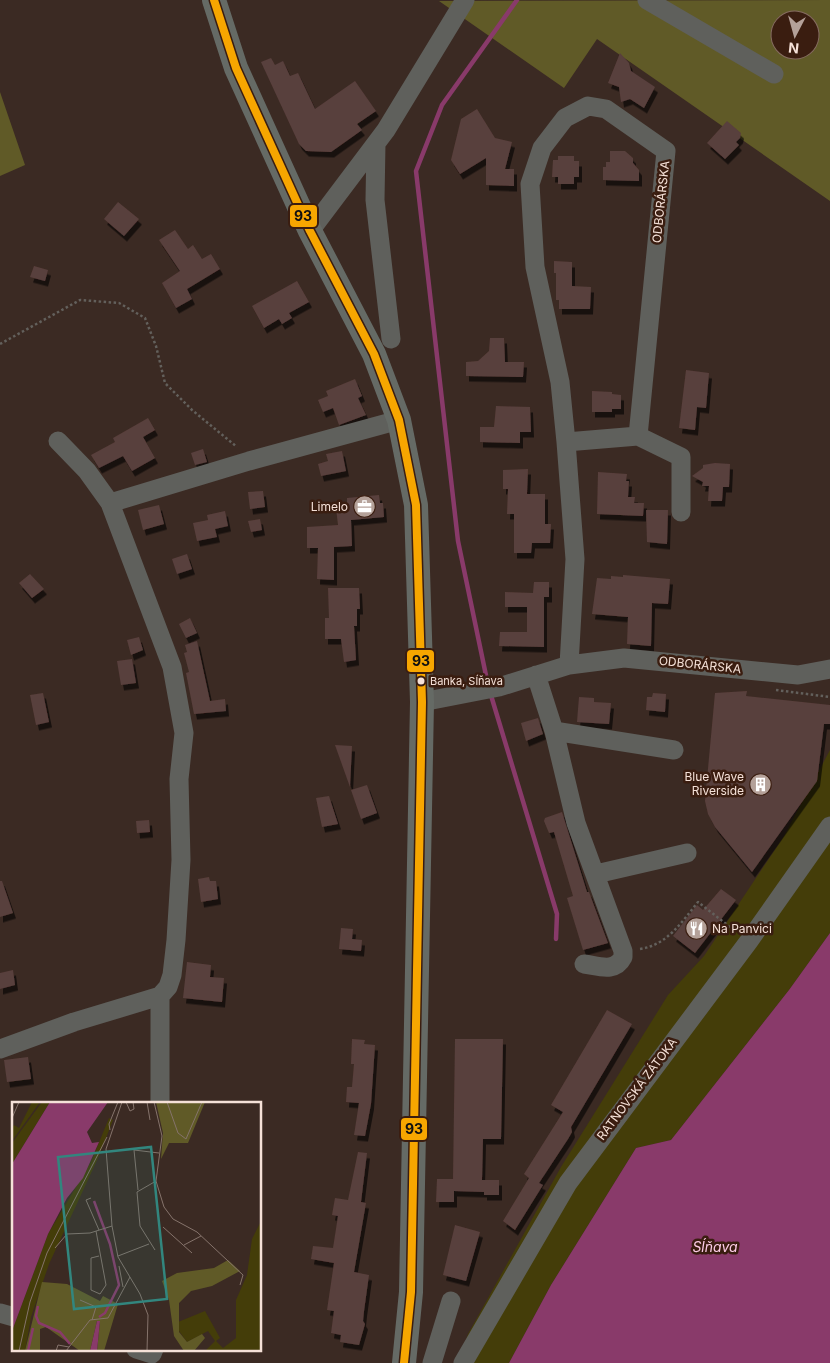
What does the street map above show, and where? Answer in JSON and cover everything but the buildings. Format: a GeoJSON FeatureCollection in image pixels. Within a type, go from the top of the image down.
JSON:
{"type":"FeatureCollection","features":[{"type":"Feature","properties":{"kind":"main road"},"geometry":{"type":"LineString","coordinates":[[214,0],[236,68],[310,231],[374,354],[399,420],[416,505],[422,702],[411,1292],[404,1363]]}},
{"type":"Feature","properties":{"kind":"lane"},"geometry":{"type":"LineString","coordinates":[[310,231],[376,143],[465,0]]}},
{"type":"Feature","properties":{"kind":"lane"},"geometry":{"type":"LineString","coordinates":[[647,0],[774,74]]}},
{"type":"Feature","properties":{"kind":"lane","name":"ODBORÁRSKA"},"geometry":{"type":"LineString","coordinates":[[569,665],[575,558],[566,442],[560,382],[535,267],[530,184],[542,148],[565,118],[588,106],[606,109],[666,151],[638,436]]}},
{"type":"Feature","properties":{"kind":"lane"},"geometry":{"type":"LineString","coordinates":[[376,143],[375,200],[391,339]]}},
{"type":"Feature","properties":{"kind":"lane"},"geometry":{"type":"LineString","coordinates":[[110,503],[249,461],[399,420]]}},
{"type":"Feature","properties":{"kind":"lane"},"geometry":{"type":"LineString","coordinates":[[566,442],[638,436],[680,457],[681,512]]}},
{"type":"Feature","properties":{"kind":"lane"},"geometry":{"type":"LineString","coordinates":[[0,1049],[74,1022],[160,996],[168,987],[172,975],[176,940],[181,860],[179,779],[184,732],[172,667],[110,503],[87,471],[58,441]]}},
{"type":"Feature","properties":{"kind":"lane","name":"ODBORÁRSKA"},"geometry":{"type":"LineString","coordinates":[[422,702],[475,692],[569,665],[624,658],[798,675],[830,669]]}},
{"type":"Feature","properties":{"kind":"lane"},"geometry":{"type":"LineString","coordinates":[[536,675],[554,732],[576,823],[596,874],[624,957],[616,966],[610,968],[584,964]]}},
{"type":"Feature","properties":{"kind":"lane"},"geometry":{"type":"LineString","coordinates":[[554,732],[674,750]]}},
{"type":"Feature","properties":{"kind":"lane","name":"RATNOVSKÁ ZÁTOKA"},"geometry":{"type":"LineString","coordinates":[[463,1363],[568,1183],[749,941],[830,826]]}},
{"type":"Feature","properties":{"kind":"lane"},"geometry":{"type":"LineString","coordinates":[[596,874],[687,853]]}},
{"type":"Feature","properties":{"kind":"lane"},"geometry":{"type":"LineString","coordinates":[[160,996],[160,1102]]}},
{"type":"Feature","properties":{"kind":"lane"},"geometry":{"type":"LineString","coordinates":[[432,1363],[451,1301]]}},
{"type":"Feature","properties":{"kind":"lane"},"geometry":{"type":"LineString","coordinates":[[139,1350],[152,1354],[154,1350]]}},
{"type":"Feature","properties":{"kind":"path"},"geometry":{"type":"LineString","coordinates":[[0,344],[80,300],[119,303],[145,318],[156,346],[165,383],[192,410],[242,451],[249,461]]}},
{"type":"Feature","properties":{"kind":"path"},"geometry":{"type":"LineString","coordinates":[[623,952],[652,948],[671,935],[698,902],[727,925]]}},
{"type":"Feature","properties":{"kind":"shaded area"},"geometry":{"type":"Polygon","coordinates":[[[830,0],[830,201],[597,39],[564,88],[439,1],[830,0]]]}},
{"type":"Feature","properties":{"kind":"shaded area"},"geometry":{"type":"Polygon","coordinates":[[[0,92],[25,165],[0,176],[0,92]]]}},
{"type":"Feature","properties":{"kind":"shaded area"},"geometry":{"type":"Polygon","coordinates":[[[830,750],[830,933],[789,990],[671,1140],[636,1148],[551,1285],[509,1363],[458,1363],[468,1334],[561,1167],[668,995],[704,956],[784,836],[830,750]]]}},
{"type":"Feature","properties":{"kind":"water","name":"Sĺňava"},"geometry":{"type":"Polygon","coordinates":[[[830,933],[830,1363],[509,1363],[551,1285],[636,1148],[671,1140],[789,990],[830,933]]]}},
{"type":"Feature","properties":{"kind":"waterway"},"geometry":{"type":"LineString","coordinates":[[488,685],[458,541],[416,171],[442,105],[517,0]]}},
{"type":"Feature","properties":{"kind":"waterway"},"geometry":{"type":"LineString","coordinates":[[490,692],[557,914],[556,939]]}},
{"type":"Feature","properties":{"kind":"transit line","name":"93"},"geometry":{"type":"LineString","coordinates":[[214,0],[236,68],[310,231],[374,354],[399,420],[416,505],[422,702],[411,1292],[404,1363]]}},
{"type":"Feature","properties":{"kind":"place","name":"Limelo"},"geometry":{"type":"Point","coordinates":[364,507]}},
{"type":"Feature","properties":{"kind":"place","name":"Banka, Sĺňava"},"geometry":{"type":"Point","coordinates":[421,681]}},
{"type":"Feature","properties":{"kind":"place","name":"Blue Wave Riverside"},"geometry":{"type":"Point","coordinates":[760,784]}},
{"type":"Feature","properties":{"kind":"place","name":"Na Panvici"},"geometry":{"type":"Point","coordinates":[696,929]}}]}
